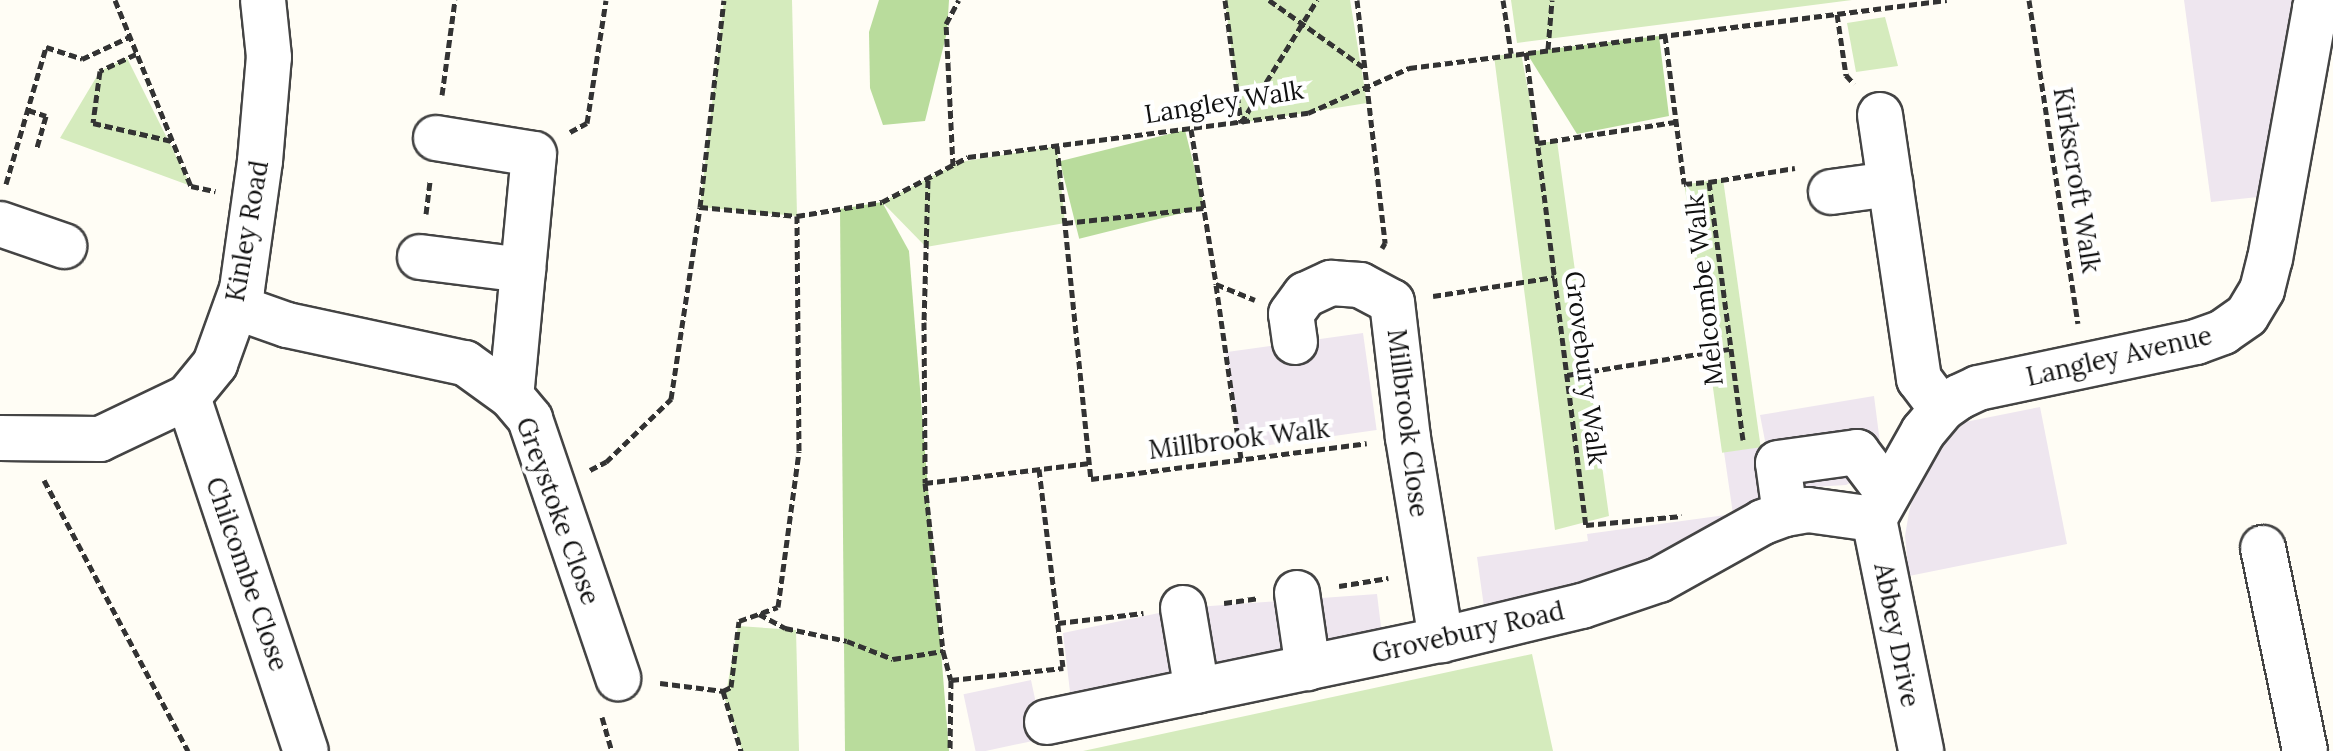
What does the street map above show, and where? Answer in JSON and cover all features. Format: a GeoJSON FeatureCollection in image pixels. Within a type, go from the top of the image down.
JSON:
{"type":"FeatureCollection","features":[{"type":"Feature","properties":{"kind":"street","name":"Kinley Road"},"geometry":{"type":"LineString","coordinates":[[11,438],[100,439],[188,397],[215,364],[242,289],[255,199],[269,57],[263,0]]}},
{"type":"Feature","properties":{"kind":"street","name":"Langley Avenue"},"geometry":{"type":"LineString","coordinates":[[1881,506],[1923,432],[1942,409],[1978,388],[2196,342],[2223,332],[2247,315],[2262,290],[2270,259],[2315,8],[2319,0]]}},
{"type":"Feature","properties":{"kind":"street"},"geometry":{"type":"LineString","coordinates":[[1880,115],[1919,379],[1942,409]]}},
{"type":"Feature","properties":{"kind":"street"},"geometry":{"type":"LineString","coordinates":[[436,138],[534,154],[511,396]]}},
{"type":"Feature","properties":{"kind":"street"},"geometry":{"type":"LineString","coordinates":[[1831,192],[1890,184]]}},
{"type":"Feature","properties":{"kind":"street"},"geometry":{"type":"LineString","coordinates":[[2,207],[64,246]]}},
{"type":"Feature","properties":{"kind":"street"},"geometry":{"type":"LineString","coordinates":[[420,257],[523,270]]}},
{"type":"Feature","properties":{"kind":"street"},"geometry":{"type":"LineString","coordinates":[[1293,328],[1305,295],[1331,283],[1376,294]]}},
{"type":"Feature","properties":{"kind":"street","name":"Millbrook Close"},"geometry":{"type":"LineString","coordinates":[[1376,294],[1408,438],[1441,640]]}},
{"type":"Feature","properties":{"kind":"street","name":"Greystoke Close"},"geometry":{"type":"LineString","coordinates":[[236,307],[287,325],[465,363],[511,396],[530,419],[618,678]]}},
{"type":"Feature","properties":{"kind":"street","name":"Chilcombe Close"},"geometry":{"type":"LineString","coordinates":[[188,397],[306,751]]}},
{"type":"Feature","properties":{"kind":"street"},"geometry":{"type":"LineString","coordinates":[[1785,514],[1778,463],[1857,452],[1881,506]]}},
{"type":"Feature","properties":{"kind":"street","name":"Grovebury Road"},"geometry":{"type":"LineString","coordinates":[[1058,720],[1441,640],[1625,594],[1691,565],[1743,534],[1785,514],[1881,506]]}},
{"type":"Feature","properties":{"kind":"street","name":"Abbey Drive"},"geometry":{"type":"LineString","coordinates":[[1881,506],[1921,751]]}},
{"type":"Feature","properties":{"kind":"street"},"geometry":{"type":"LineString","coordinates":[[2263,548],[2305,751]]}},
{"type":"Feature","properties":{"kind":"street"},"geometry":{"type":"LineString","coordinates":[[1297,593],[1308,668]]}},
{"type":"Feature","properties":{"kind":"street"},"geometry":{"type":"LineString","coordinates":[[1183,608],[1197,691]]}},
{"type":"Feature","properties":{"kind":"path"},"geometry":{"type":"LineString","coordinates":[[115,0],[191,186],[255,199]]}},
{"type":"Feature","properties":{"kind":"path"},"geometry":{"type":"LineString","coordinates":[[587,123],[606,0]]}},
{"type":"Feature","properties":{"kind":"path"},"geometry":{"type":"LineString","coordinates":[[555,487],[606,462],[671,399],[700,207],[724,0]]}},
{"type":"Feature","properties":{"kind":"path"},"geometry":{"type":"LineString","coordinates":[[953,166],[946,24],[959,0]]}},
{"type":"Feature","properties":{"kind":"path"},"geometry":{"type":"LineString","coordinates":[[1225,0],[1241,123]]}},
{"type":"Feature","properties":{"kind":"path"},"geometry":{"type":"LineString","coordinates":[[1269,0],[1367,70]]}},
{"type":"Feature","properties":{"kind":"path"},"geometry":{"type":"LineString","coordinates":[[1241,123],[1317,0]]}},
{"type":"Feature","properties":{"kind":"path"},"geometry":{"type":"LineString","coordinates":[[1357,0],[1385,243],[1376,294],[1555,277]]}},
{"type":"Feature","properties":{"kind":"path"},"geometry":{"type":"LineString","coordinates":[[1503,0],[1511,53]]}},
{"type":"Feature","properties":{"kind":"path"},"geometry":{"type":"LineString","coordinates":[[1548,49],[1552,0]]}},
{"type":"Feature","properties":{"kind":"path","name":"Langley Walk"},"geometry":{"type":"LineString","coordinates":[[700,207],[797,216],[882,202],[968,157],[1308,113],[1409,68],[1947,0]]}},
{"type":"Feature","properties":{"kind":"path","name":"Kirkscroft Walk"},"geometry":{"type":"LineString","coordinates":[[2029,0],[2085,366]]}},
{"type":"Feature","properties":{"kind":"path"},"geometry":{"type":"LineString","coordinates":[[1837,14],[1846,75],[1880,115]]}},
{"type":"Feature","properties":{"kind":"path"},"geometry":{"type":"LineString","coordinates":[[1665,35],[1684,184],[1709,182]]}},
{"type":"Feature","properties":{"kind":"path"},"geometry":{"type":"LineString","coordinates":[[2,207],[46,47],[82,59],[129,37]]}},
{"type":"Feature","properties":{"kind":"path","name":"Grovebury Walk"},"geometry":{"type":"LineString","coordinates":[[1526,52],[1586,525],[1718,513],[1743,534]]}},
{"type":"Feature","properties":{"kind":"path"},"geometry":{"type":"LineString","coordinates":[[137,54],[100,71],[93,123],[173,142]]}},
{"type":"Feature","properties":{"kind":"path"},"geometry":{"type":"LineString","coordinates":[[28,110],[46,116],[36,150]]}},
{"type":"Feature","properties":{"kind":"path"},"geometry":{"type":"LineString","coordinates":[[1538,143],[1676,122]]}},
{"type":"Feature","properties":{"kind":"path"},"geometry":{"type":"LineString","coordinates":[[1191,129],[1241,458]]}},
{"type":"Feature","properties":{"kind":"path"},"geometry":{"type":"LineString","coordinates":[[925,483],[1090,463],[1057,146]]}},
{"type":"Feature","properties":{"kind":"path","name":"Melcombe Walk"},"geometry":{"type":"LineString","coordinates":[[1778,463],[1740,438],[1709,182],[1817,165],[1831,192]]}},
{"type":"Feature","properties":{"kind":"path"},"geometry":{"type":"LineString","coordinates":[[928,180],[924,322],[925,483],[943,651],[951,680],[950,751]]}},
{"type":"Feature","properties":{"kind":"path"},"geometry":{"type":"LineString","coordinates":[[1065,223],[1204,208]]}},
{"type":"Feature","properties":{"kind":"path"},"geometry":{"type":"LineString","coordinates":[[618,678],[723,691],[731,687],[739,621],[778,607],[799,451],[797,216]]}},
{"type":"Feature","properties":{"kind":"path"},"geometry":{"type":"LineString","coordinates":[[1216,284],[1293,328]]}},
{"type":"Feature","properties":{"kind":"path"},"geometry":{"type":"LineString","coordinates":[[1567,375],[1730,349]]}},
{"type":"Feature","properties":{"kind":"path"},"geometry":{"type":"LineString","coordinates":[[11,438],[188,751]]}},
{"type":"Feature","properties":{"kind":"path","name":"Millbrook Walk"},"geometry":{"type":"LineString","coordinates":[[1090,463],[1091,479],[1408,438]]}},
{"type":"Feature","properties":{"kind":"path"},"geometry":{"type":"LineString","coordinates":[[1307,439],[1307,449]]}},
{"type":"Feature","properties":{"kind":"path"},"geometry":{"type":"LineString","coordinates":[[1039,469],[1063,667],[1058,720]]}},
{"type":"Feature","properties":{"kind":"path"},"geometry":{"type":"LineString","coordinates":[[1058,623],[1297,593],[1429,571]]}},
{"type":"Feature","properties":{"kind":"path"},"geometry":{"type":"LineString","coordinates":[[759,614],[785,628],[847,641],[893,659],[943,651]]}},
{"type":"Feature","properties":{"kind":"path"},"geometry":{"type":"LineString","coordinates":[[951,680],[1063,667]]}},
{"type":"Feature","properties":{"kind":"path"},"geometry":{"type":"LineString","coordinates":[[723,691],[741,751]]}},
{"type":"Feature","properties":{"kind":"shaded area"},"geometry":{"type":"Polygon","coordinates":[[[2184,0],[2294,0],[2258,197],[2211,202],[2184,0]]]}},
{"type":"Feature","properties":{"kind":"shaded area"},"geometry":{"type":"Polygon","coordinates":[[[1363,333],[1377,430],[1239,449],[1225,352],[1363,333]]]}},
{"type":"Feature","properties":{"kind":"shaded area"},"geometry":{"type":"Polygon","coordinates":[[[1874,396],[1883,466],[1846,485],[1796,488],[1661,559],[1554,594],[1484,607],[1477,557],[1588,541],[1587,534],[1733,514],[1724,452],[1766,446],[1760,415],[1874,396]]]}},
{"type":"Feature","properties":{"kind":"shaded area"},"geometry":{"type":"Polygon","coordinates":[[[2040,407],[2067,544],[1909,576],[1905,536],[1909,512],[1915,490],[1935,453],[1965,422],[2040,407]]]}},
{"type":"Feature","properties":{"kind":"shaded area"},"geometry":{"type":"Polygon","coordinates":[[[1377,594],[1382,635],[1071,700],[1063,633],[1183,608],[1377,594]]]}},
{"type":"Feature","properties":{"kind":"shaded area"},"geometry":{"type":"Polygon","coordinates":[[[1031,680],[1043,739],[976,751],[964,694],[1031,680]]]}},
{"type":"Feature","properties":{"kind":"green space"},"geometry":{"type":"Polygon","coordinates":[[[724,0],[792,0],[797,216],[700,207],[724,0]]]}},
{"type":"Feature","properties":{"kind":"green space"},"geometry":{"type":"Polygon","coordinates":[[[879,0],[949,0],[947,32],[925,121],[883,125],[870,88],[869,32],[879,0]]]}},
{"type":"Feature","properties":{"kind":"green space"},"geometry":{"type":"Polygon","coordinates":[[[1225,0],[1350,0],[1367,103],[1241,123],[1225,0]]]}},
{"type":"Feature","properties":{"kind":"green space"},"geometry":{"type":"Polygon","coordinates":[[[1511,0],[1852,0],[1517,43],[1511,0]]]}},
{"type":"Feature","properties":{"kind":"green space"},"geometry":{"type":"Polygon","coordinates":[[[1885,17],[1898,66],[1856,72],[1847,23],[1885,17]]]}},
{"type":"Feature","properties":{"kind":"green space"},"geometry":{"type":"Polygon","coordinates":[[[1659,36],[1669,116],[1577,134],[1526,52],[1659,36]]]}},
{"type":"Feature","properties":{"kind":"green space"},"geometry":{"type":"Polygon","coordinates":[[[1521,53],[1538,143],[1557,141],[1609,516],[1555,530],[1494,56],[1521,53]]]}},
{"type":"Feature","properties":{"kind":"green space"},"geometry":{"type":"Polygon","coordinates":[[[127,58],[191,186],[60,138],[100,71],[127,58]]]}},
{"type":"Feature","properties":{"kind":"green space"},"geometry":{"type":"Polygon","coordinates":[[[1185,130],[1204,208],[1079,239],[1060,161],[1185,130]]]}},
{"type":"Feature","properties":{"kind":"green space"},"geometry":{"type":"Polygon","coordinates":[[[1057,146],[1065,223],[926,247],[882,202],[960,162],[1057,146]]]}},
{"type":"Feature","properties":{"kind":"green space"},"geometry":{"type":"Polygon","coordinates":[[[1723,179],[1761,447],[1722,453],[1684,184],[1723,179]]]}},
{"type":"Feature","properties":{"kind":"green space"},"geometry":{"type":"Polygon","coordinates":[[[882,202],[909,251],[949,751],[845,751],[840,209],[882,202]]]}},
{"type":"Feature","properties":{"kind":"green space"},"geometry":{"type":"Polygon","coordinates":[[[738,626],[796,630],[799,751],[742,751],[725,699],[738,626]]]}},
{"type":"Feature","properties":{"kind":"green space"},"geometry":{"type":"Polygon","coordinates":[[[1532,654],[1553,751],[1083,751],[1532,654]]]}}]}
